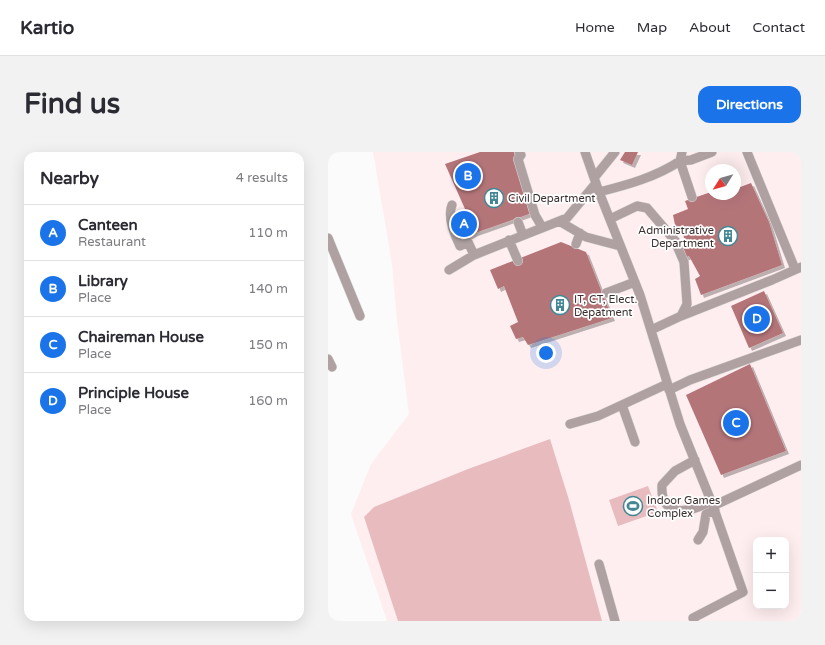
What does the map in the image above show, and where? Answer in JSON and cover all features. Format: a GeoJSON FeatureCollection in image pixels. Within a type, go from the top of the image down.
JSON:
{"type":"FeatureCollection","features":[{"type":"Feature","properties":{"kind":"street"},"geometry":{"type":"LineString","coordinates":[[519,152],[521,155],[518,159],[534,210],[542,227]]}},
{"type":"Feature","properties":{"kind":"street"},"geometry":{"type":"LineString","coordinates":[[585,152],[596,184],[635,282],[668,387],[744,592],[694,619],[684,621]]}},
{"type":"Feature","properties":{"kind":"street"},"geometry":{"type":"LineString","coordinates":[[449,270],[474,255],[567,218],[596,184],[615,152]]}},
{"type":"Feature","properties":{"kind":"street"},"geometry":{"type":"LineString","coordinates":[[596,184],[633,183],[681,157],[691,160],[712,152]]}},
{"type":"Feature","properties":{"kind":"street"},"geometry":{"type":"LineString","coordinates":[[651,330],[681,316],[772,280],[798,268],[747,152]]}},
{"type":"Feature","properties":{"kind":"street"},"geometry":{"type":"LineString","coordinates":[[681,157],[692,197]]}},
{"type":"Feature","properties":{"kind":"street"},"geometry":{"type":"LineString","coordinates":[[452,205],[450,210],[452,226],[460,246],[468,242],[474,255]]}},
{"type":"Feature","properties":{"kind":"street"},"geometry":{"type":"LineString","coordinates":[[610,219],[637,206],[646,208],[677,243],[679,252],[684,262],[687,304],[681,316]]}},
{"type":"Feature","properties":{"kind":"street"},"geometry":{"type":"LineString","coordinates":[[560,221],[580,233],[620,246]]}},
{"type":"Feature","properties":{"kind":"street"},"geometry":{"type":"LineString","coordinates":[[518,222],[523,235]]}},
{"type":"Feature","properties":{"kind":"street"},"geometry":{"type":"LineString","coordinates":[[576,244],[580,233]]}},
{"type":"Feature","properties":{"kind":"street"},"geometry":{"type":"LineString","coordinates":[[328,238],[360,316]]}},
{"type":"Feature","properties":{"kind":"street"},"geometry":{"type":"LineString","coordinates":[[509,240],[518,261]]}},
{"type":"Feature","properties":{"kind":"street"},"geometry":{"type":"LineString","coordinates":[[606,293],[635,282]]}},
{"type":"Feature","properties":{"kind":"street"},"geometry":{"type":"LineString","coordinates":[[570,424],[598,416],[668,387],[801,340]]}},
{"type":"Feature","properties":{"kind":"street"},"geometry":{"type":"LineString","coordinates":[[622,405],[635,442]]}},
{"type":"Feature","properties":{"kind":"street"},"geometry":{"type":"LineString","coordinates":[[695,460],[676,471],[662,485],[662,496],[665,504],[672,510],[696,509],[713,506],[801,465]]}},
{"type":"Feature","properties":{"kind":"street"},"geometry":{"type":"LineString","coordinates":[[698,540],[703,532],[706,514],[713,506]]}},
{"type":"Feature","properties":{"kind":"street"},"geometry":{"type":"LineString","coordinates":[[599,564],[615,621]]}},
{"type":"Feature","properties":{"kind":"shaded area"},"geometry":{"type":"Polygon","coordinates":[[[373,152],[801,152],[801,621],[387,621],[351,514],[371,464],[409,414],[397,321],[392,264],[373,152]]]}},
{"type":"Feature","properties":{"kind":"shaded area"},"geometry":{"type":"Polygon","coordinates":[[[550,439],[569,500],[602,621],[398,621],[364,517],[374,507],[468,469],[550,439]]]}},
{"type":"Feature","properties":{"kind":"shaded area","name":"Indoor Games Complex"},"geometry":{"type":"Polygon","coordinates":[[[648,486],[658,512],[618,526],[609,500],[648,486]]]}},
{"type":"Feature","properties":{"kind":"building","name":"Civil Department"},"geometry":{"type":"Polygon","coordinates":[[[480,152],[514,152],[532,213],[475,233],[462,240],[453,214],[465,209],[445,164],[480,152]]]}},
{"type":"Feature","properties":{"kind":"building"},"geometry":{"type":"Polygon","coordinates":[[[625,152],[638,152],[632,165],[620,160],[625,152]]]}},
{"type":"Feature","properties":{"kind":"building","name":"Administrative Department"},"geometry":{"type":"Polygon","coordinates":[[[751,183],[769,222],[782,265],[701,295],[695,279],[700,276],[689,256],[684,258],[679,248],[686,244],[682,231],[676,230],[673,215],[688,209],[685,201],[705,194],[705,200],[741,200],[741,187],[751,183]]]}},
{"type":"Feature","properties":{"kind":"building","name":"IT, CT, Elect. Depatment"},"geometry":{"type":"Polygon","coordinates":[[[561,242],[586,252],[612,318],[528,345],[523,337],[516,339],[510,326],[518,322],[504,286],[498,289],[490,270],[561,242]]]}},
{"type":"Feature","properties":{"kind":"building"},"geometry":{"type":"Polygon","coordinates":[[[764,291],[783,333],[749,348],[731,306],[764,291]]]}},
{"type":"Feature","properties":{"kind":"building"},"geometry":{"type":"Polygon","coordinates":[[[750,364],[786,451],[721,475],[686,395],[750,364]]]}},
{"type":"Feature","properties":{"kind":"place","name":"Library"},"geometry":{"type":"Point","coordinates":[468,176]}},
{"type":"Feature","properties":{"kind":"place","name":"Civil Department"},"geometry":{"type":"Point","coordinates":[494,198]}},
{"type":"Feature","properties":{"kind":"place","name":"Canteen"},"geometry":{"type":"Point","coordinates":[464,224]}},
{"type":"Feature","properties":{"kind":"place","name":"Administrative Department"},"geometry":{"type":"Point","coordinates":[728,236]}},
{"type":"Feature","properties":{"kind":"place","name":"IT, CT, Elect. Depatment"},"geometry":{"type":"Point","coordinates":[560,305]}},
{"type":"Feature","properties":{"kind":"place","name":"Principle House"},"geometry":{"type":"Point","coordinates":[757,319]}},
{"type":"Feature","properties":{"kind":"place","name":"Chaireman House"},"geometry":{"type":"Point","coordinates":[736,423]}},
{"type":"Feature","properties":{"kind":"place","name":"Indoor Games Complex"},"geometry":{"type":"Point","coordinates":[633,506]}}]}
